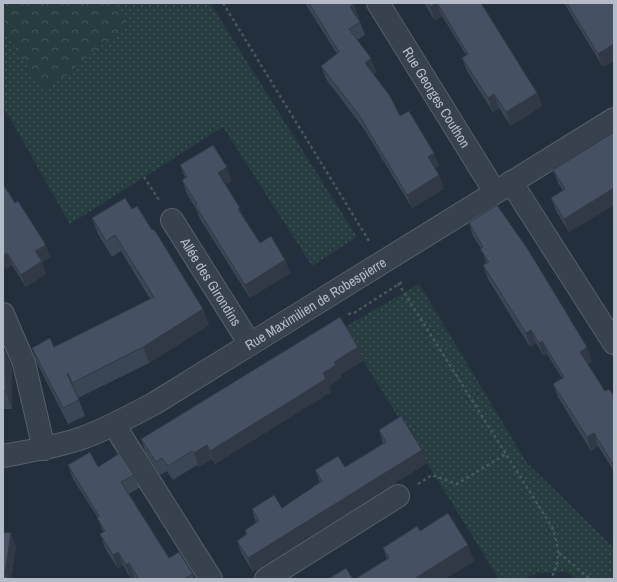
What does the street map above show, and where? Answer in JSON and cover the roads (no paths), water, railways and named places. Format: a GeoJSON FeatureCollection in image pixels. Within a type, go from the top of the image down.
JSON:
{"type":"FeatureCollection","features":[{"type":"Feature","properties":{"kind":"street","name":"Rue Georges Couthon"},"geometry":{"type":"LineString","coordinates":[[378,3],[503,187],[614,343]]}},
{"type":"Feature","properties":{"kind":"street","name":"Rue Maximilien de Robespierre"},"geometry":{"type":"LineString","coordinates":[[3,456],[80,439],[114,425],[155,404],[614,119]]}},
{"type":"Feature","properties":{"kind":"street","name":"Allée des Girondins"},"geometry":{"type":"LineString","coordinates":[[172,220],[250,344]]}},
{"type":"Feature","properties":{"kind":"street"},"geometry":{"type":"LineString","coordinates":[[3,314],[24,363],[44,448]]}},
{"type":"Feature","properties":{"kind":"street"},"geometry":{"type":"LineString","coordinates":[[114,425],[211,579]]}},
{"type":"Feature","properties":{"kind":"street"},"geometry":{"type":"LineString","coordinates":[[266,579],[398,496]]}}]}
